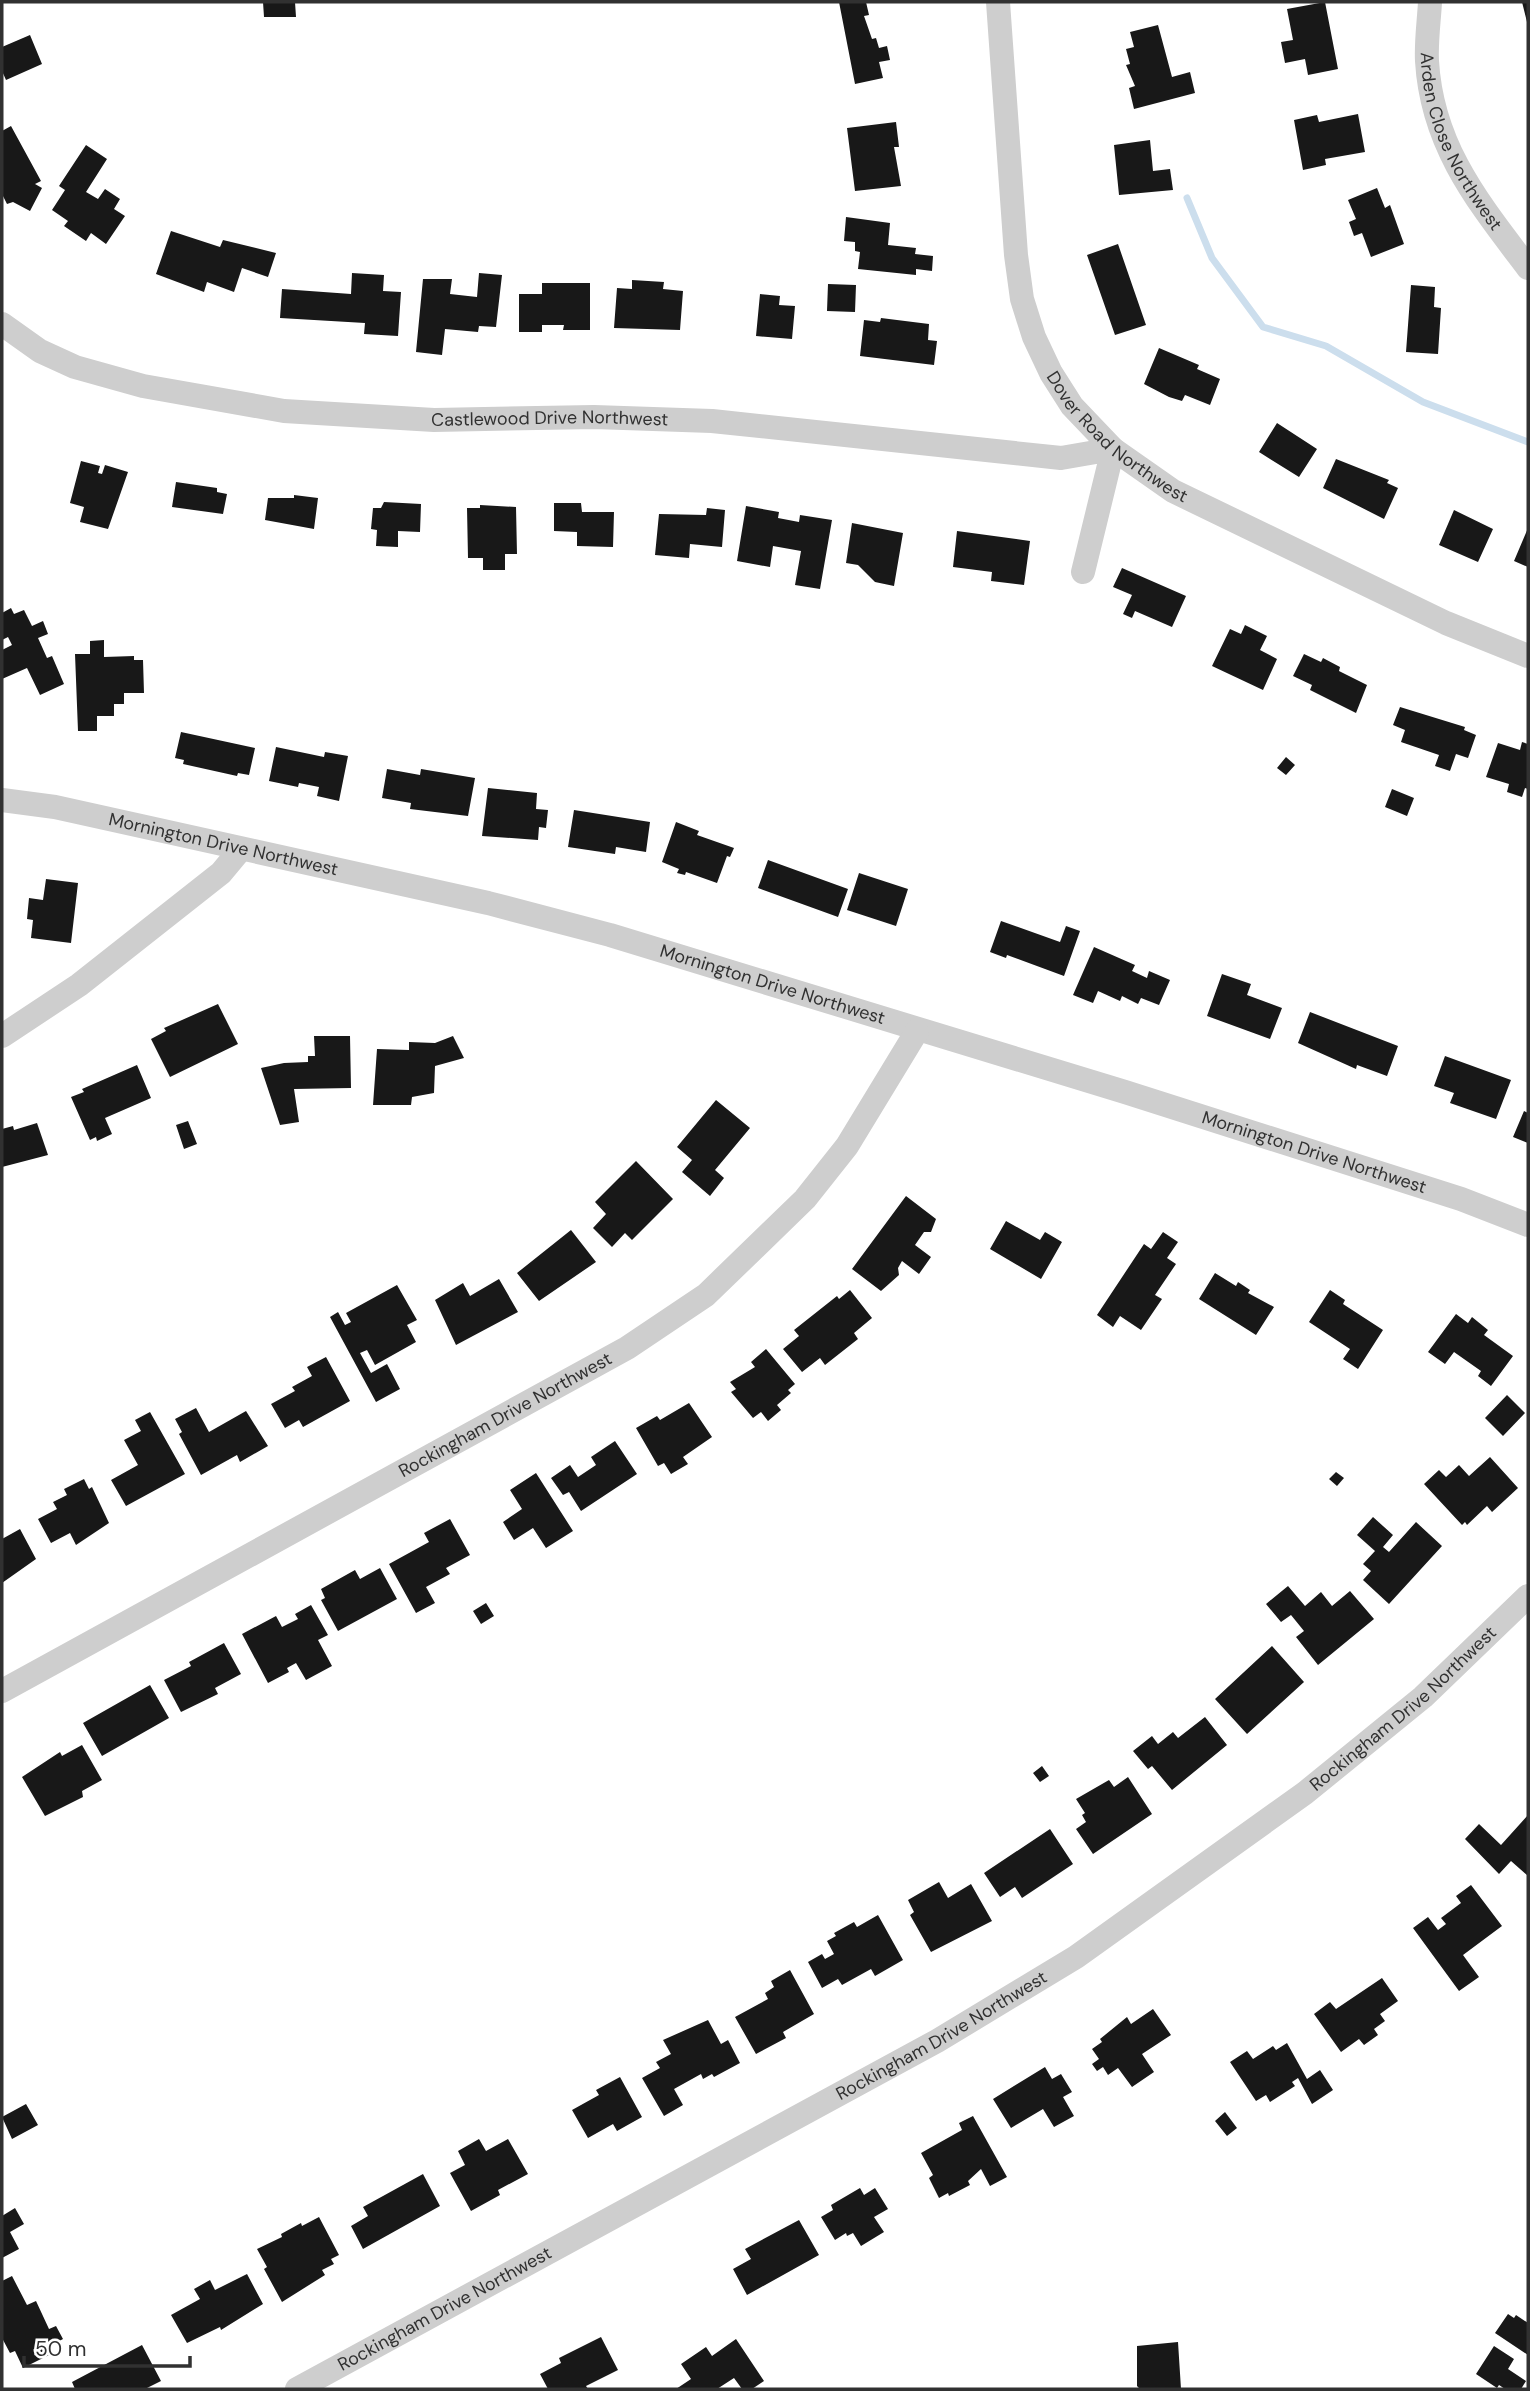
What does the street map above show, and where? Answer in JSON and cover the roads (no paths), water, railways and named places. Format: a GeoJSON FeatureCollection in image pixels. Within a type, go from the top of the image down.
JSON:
{"type":"FeatureCollection","features":[{"type":"Feature","properties":{"kind":"street","name":"Dover Road Northwest"},"geometry":{"type":"LineString","coordinates":[[998,2],[1013,217],[1022,299],[1034,337],[1051,373],[1072,406],[1113,449],[1173,491],[1446,623],[1528,656]]}},
{"type":"Feature","properties":{"kind":"street","name":"Arden Close Northwest"},"geometry":{"type":"LineString","coordinates":[[1430,2],[1427,60],[1440,126],[1468,188],[1528,268]]}},
{"type":"Feature","properties":{"kind":"street","name":"Castlewood Drive Northwest"},"geometry":{"type":"LineString","coordinates":[[2,324],[40,351],[75,367],[179,394],[284,411],[434,420],[594,417],[712,421],[1061,458],[1113,449]]}},
{"type":"Feature","properties":{"kind":"street"},"geometry":{"type":"LineString","coordinates":[[1083,572],[1113,449]]}},
{"type":"Feature","properties":{"kind":"street","name":"Mornington Drive Northwest"},"geometry":{"type":"LineString","coordinates":[[2,800],[55,807],[488,903],[610,935],[1461,1199],[1528,1225]]}},
{"type":"Feature","properties":{"kind":"street"},"geometry":{"type":"LineString","coordinates":[[2,1036],[79,985],[221,873],[241,849]]}},
{"type":"Feature","properties":{"kind":"street","name":"Rockingham Drive Northwest"},"geometry":{"type":"LineString","coordinates":[[2,1690],[627,1348],[706,1295],[805,1199],[847,1146],[917,1031]]}},
{"type":"Feature","properties":{"kind":"street","name":"Rockingham Drive Northwest"},"geometry":{"type":"LineString","coordinates":[[298,2389],[936,2041],[1076,1957],[1305,1793],[1423,1697],[1528,1596]]}},
{"type":"Feature","properties":{"kind":"waterway"},"geometry":{"type":"LineString","coordinates":[[1187,198],[1212,258],[1263,327],[1326,346],[1423,402],[1528,442]]}}]}
